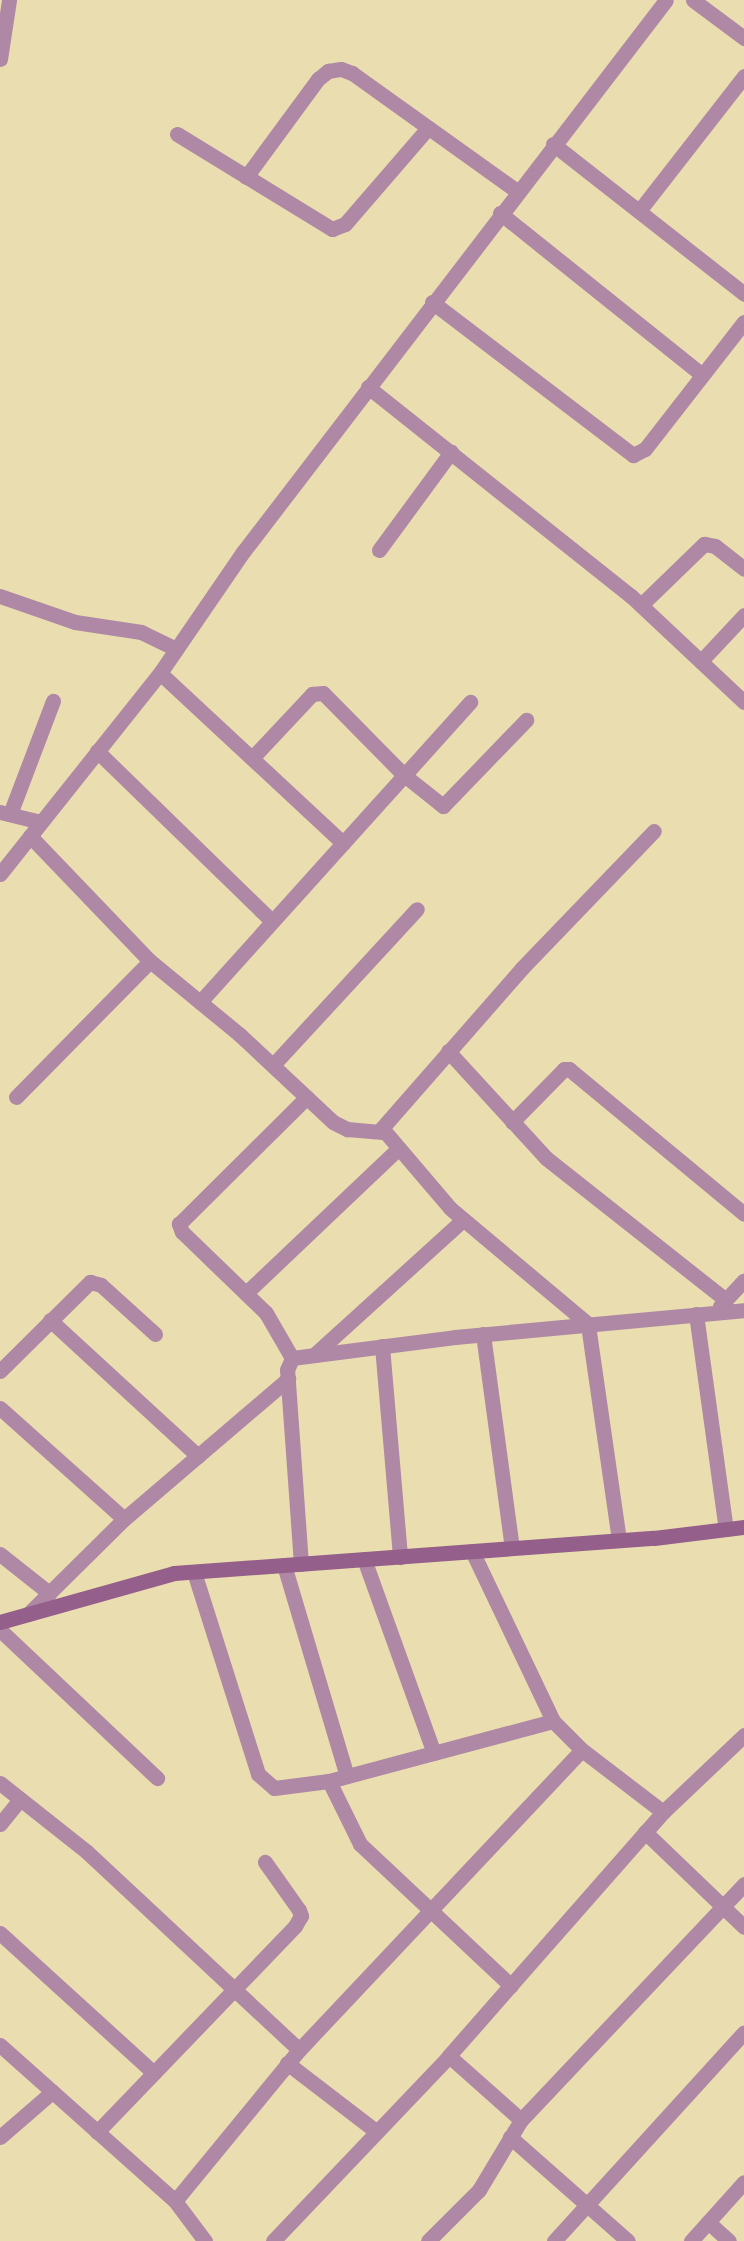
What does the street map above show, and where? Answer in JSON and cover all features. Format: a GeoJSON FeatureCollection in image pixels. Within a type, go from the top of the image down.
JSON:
{"type":"FeatureCollection","features":[{"type":"Feature","properties":{"kind":"main road"},"geometry":{"type":"LineString","coordinates":[[0,1622],[174,1573],[619,1540],[744,1527]]}},
{"type":"Feature","properties":{"kind":"street"},"geometry":{"type":"LineString","coordinates":[[0,59],[9,0]]}},
{"type":"Feature","properties":{"kind":"street"},"geometry":{"type":"LineString","coordinates":[[0,874],[160,673],[238,558],[500,213],[666,0]]}},
{"type":"Feature","properties":{"kind":"street"},"geometry":{"type":"LineString","coordinates":[[693,0],[744,38]]}},
{"type":"Feature","properties":{"kind":"street"},"geometry":{"type":"LineString","coordinates":[[246,177],[318,79],[328,71],[352,73],[517,191]]}},
{"type":"Feature","properties":{"kind":"street"},"geometry":{"type":"LineString","coordinates":[[639,211],[744,76]]}},
{"type":"Feature","properties":{"kind":"street"},"geometry":{"type":"LineString","coordinates":[[177,134],[325,227],[339,228],[428,128]]}},
{"type":"Feature","properties":{"kind":"street"},"geometry":{"type":"LineString","coordinates":[[554,144],[744,294]]}},
{"type":"Feature","properties":{"kind":"street"},"geometry":{"type":"LineString","coordinates":[[500,213],[702,375]]}},
{"type":"Feature","properties":{"kind":"street"},"geometry":{"type":"LineString","coordinates":[[432,302],[633,455],[645,449],[744,322]]}},
{"type":"Feature","properties":{"kind":"street"},"geometry":{"type":"LineString","coordinates":[[368,387],[641,605],[744,702]]}},
{"type":"Feature","properties":{"kind":"street"},"geometry":{"type":"LineString","coordinates":[[379,550],[451,452]]}},
{"type":"Feature","properties":{"kind":"street"},"geometry":{"type":"LineString","coordinates":[[641,605],[704,544],[715,546],[744,569]]}},
{"type":"Feature","properties":{"kind":"street"},"geometry":{"type":"LineString","coordinates":[[0,596],[84,625],[141,632],[176,648]]}},
{"type":"Feature","properties":{"kind":"street"},"geometry":{"type":"LineString","coordinates":[[701,661],[744,615]]}},
{"type":"Feature","properties":{"kind":"street"},"geometry":{"type":"LineString","coordinates":[[160,673],[343,843]]}},
{"type":"Feature","properties":{"kind":"street"},"geometry":{"type":"LineString","coordinates":[[252,758],[318,692],[328,696],[404,775],[435,803],[449,803],[526,720]]}},
{"type":"Feature","properties":{"kind":"street"},"geometry":{"type":"LineString","coordinates":[[41,822],[5,813],[53,701]]}},
{"type":"Feature","properties":{"kind":"street"},"geometry":{"type":"LineString","coordinates":[[200,1002],[470,702]]}},
{"type":"Feature","properties":{"kind":"street"},"geometry":{"type":"LineString","coordinates":[[97,751],[272,921]]}},
{"type":"Feature","properties":{"kind":"street"},"geometry":{"type":"LineString","coordinates":[[382,1132],[383,1124],[522,968],[654,831]]}},
{"type":"Feature","properties":{"kind":"street"},"geometry":{"type":"LineString","coordinates":[[30,836],[150,961],[273,1065],[342,1128],[382,1132],[463,1220],[588,1324],[619,1540]]}},
{"type":"Feature","properties":{"kind":"street"},"geometry":{"type":"LineString","coordinates":[[273,1065],[417,909]]}},
{"type":"Feature","properties":{"kind":"street"},"geometry":{"type":"LineString","coordinates":[[16,1096],[150,961]]}},
{"type":"Feature","properties":{"kind":"street"},"geometry":{"type":"LineString","coordinates":[[448,1051],[554,1165],[726,1300]]}},
{"type":"Feature","properties":{"kind":"street"},"geometry":{"type":"LineString","coordinates":[[512,1122],[564,1069],[569,1069],[744,1214]]}},
{"type":"Feature","properties":{"kind":"street"},"geometry":{"type":"LineString","coordinates":[[301,1564],[288,1379],[292,1358],[266,1312],[182,1232],[179,1224],[306,1097]]}},
{"type":"Feature","properties":{"kind":"street"},"geometry":{"type":"LineString","coordinates":[[246,1293],[398,1149]]}},
{"type":"Feature","properties":{"kind":"street"},"geometry":{"type":"LineString","coordinates":[[315,1354],[463,1220]]}},
{"type":"Feature","properties":{"kind":"street"},"geometry":{"type":"LineString","coordinates":[[714,1313],[744,1280]]}},
{"type":"Feature","properties":{"kind":"street"},"geometry":{"type":"LineString","coordinates":[[0,1371],[90,1282],[101,1285],[155,1334]]}},
{"type":"Feature","properties":{"kind":"street"},"geometry":{"type":"LineString","coordinates":[[292,1358],[483,1334],[744,1310]]}},
{"type":"Feature","properties":{"kind":"street"},"geometry":{"type":"LineString","coordinates":[[696,1314],[726,1529]]}},
{"type":"Feature","properties":{"kind":"street"},"geometry":{"type":"LineString","coordinates":[[50,1320],[198,1456]]}},
{"type":"Feature","properties":{"kind":"street"},"geometry":{"type":"LineString","coordinates":[[483,1334],[512,1548]]}},
{"type":"Feature","properties":{"kind":"street"},"geometry":{"type":"LineString","coordinates":[[382,1346],[400,1557]]}},
{"type":"Feature","properties":{"kind":"street"},"geometry":{"type":"LineString","coordinates":[[28,1614],[124,1519],[288,1379]]}},
{"type":"Feature","properties":{"kind":"street"},"geometry":{"type":"LineString","coordinates":[[0,1408],[124,1519]]}},
{"type":"Feature","properties":{"kind":"street"},"geometry":{"type":"LineString","coordinates":[[472,1551],[553,1721],[582,1750],[663,1812]]}},
{"type":"Feature","properties":{"kind":"street"},"geometry":{"type":"LineString","coordinates":[[0,1554],[49,1593]]}},
{"type":"Feature","properties":{"kind":"street"},"geometry":{"type":"LineString","coordinates":[[364,1559],[434,1753]]}},
{"type":"Feature","properties":{"kind":"street"},"geometry":{"type":"LineString","coordinates":[[284,1565],[347,1776]]}},
{"type":"Feature","properties":{"kind":"street"},"geometry":{"type":"LineString","coordinates":[[194,1572],[258,1774],[274,1788],[329,1781],[553,1721]]}},
{"type":"Feature","properties":{"kind":"street"},"geometry":{"type":"LineString","coordinates":[[0,1630],[157,1778]]}},
{"type":"Feature","properties":{"kind":"street"},"geometry":{"type":"LineString","coordinates":[[273,2241],[449,2056],[663,1812],[744,1735]]}},
{"type":"Feature","properties":{"kind":"street"},"geometry":{"type":"LineString","coordinates":[[174,2201],[298,2050],[582,1750]]}},
{"type":"Feature","properties":{"kind":"street"},"geometry":{"type":"LineString","coordinates":[[329,1781],[360,1844],[429,1912],[511,1986]]}},
{"type":"Feature","properties":{"kind":"street"},"geometry":{"type":"LineString","coordinates":[[0,1784],[87,1852],[298,2050]]}},
{"type":"Feature","properties":{"kind":"street"},"geometry":{"type":"LineString","coordinates":[[0,1824],[20,1799]]}},
{"type":"Feature","properties":{"kind":"street"},"geometry":{"type":"LineString","coordinates":[[645,1832],[744,1927]]}},
{"type":"Feature","properties":{"kind":"street"},"geometry":{"type":"LineString","coordinates":[[97,2132],[234,1990],[301,1916],[265,1862]]}},
{"type":"Feature","properties":{"kind":"street"},"geometry":{"type":"LineString","coordinates":[[428,2241],[479,2190],[520,2120],[744,1884]]}},
{"type":"Feature","properties":{"kind":"street"},"geometry":{"type":"LineString","coordinates":[[0,1933],[154,2073]]}},
{"type":"Feature","properties":{"kind":"street"},"geometry":{"type":"LineString","coordinates":[[554,2241],[744,2032]]}},
{"type":"Feature","properties":{"kind":"street"},"geometry":{"type":"LineString","coordinates":[[0,2045],[174,2201],[205,2241]]}},
{"type":"Feature","properties":{"kind":"street"},"geometry":{"type":"LineString","coordinates":[[449,2056],[520,2120]]}},
{"type":"Feature","properties":{"kind":"street"},"geometry":{"type":"LineString","coordinates":[[287,2063],[377,2132]]}},
{"type":"Feature","properties":{"kind":"street"},"geometry":{"type":"LineString","coordinates":[[0,2137],[52,2092]]}},
{"type":"Feature","properties":{"kind":"street"},"geometry":{"type":"LineString","coordinates":[[510,2137],[628,2241]]}},
{"type":"Feature","properties":{"kind":"street"},"geometry":{"type":"LineString","coordinates":[[691,2241],[744,2182]]}},
{"type":"Feature","properties":{"kind":"street"},"geometry":{"type":"LineString","coordinates":[[708,2222],[729,2241]]}}]}
